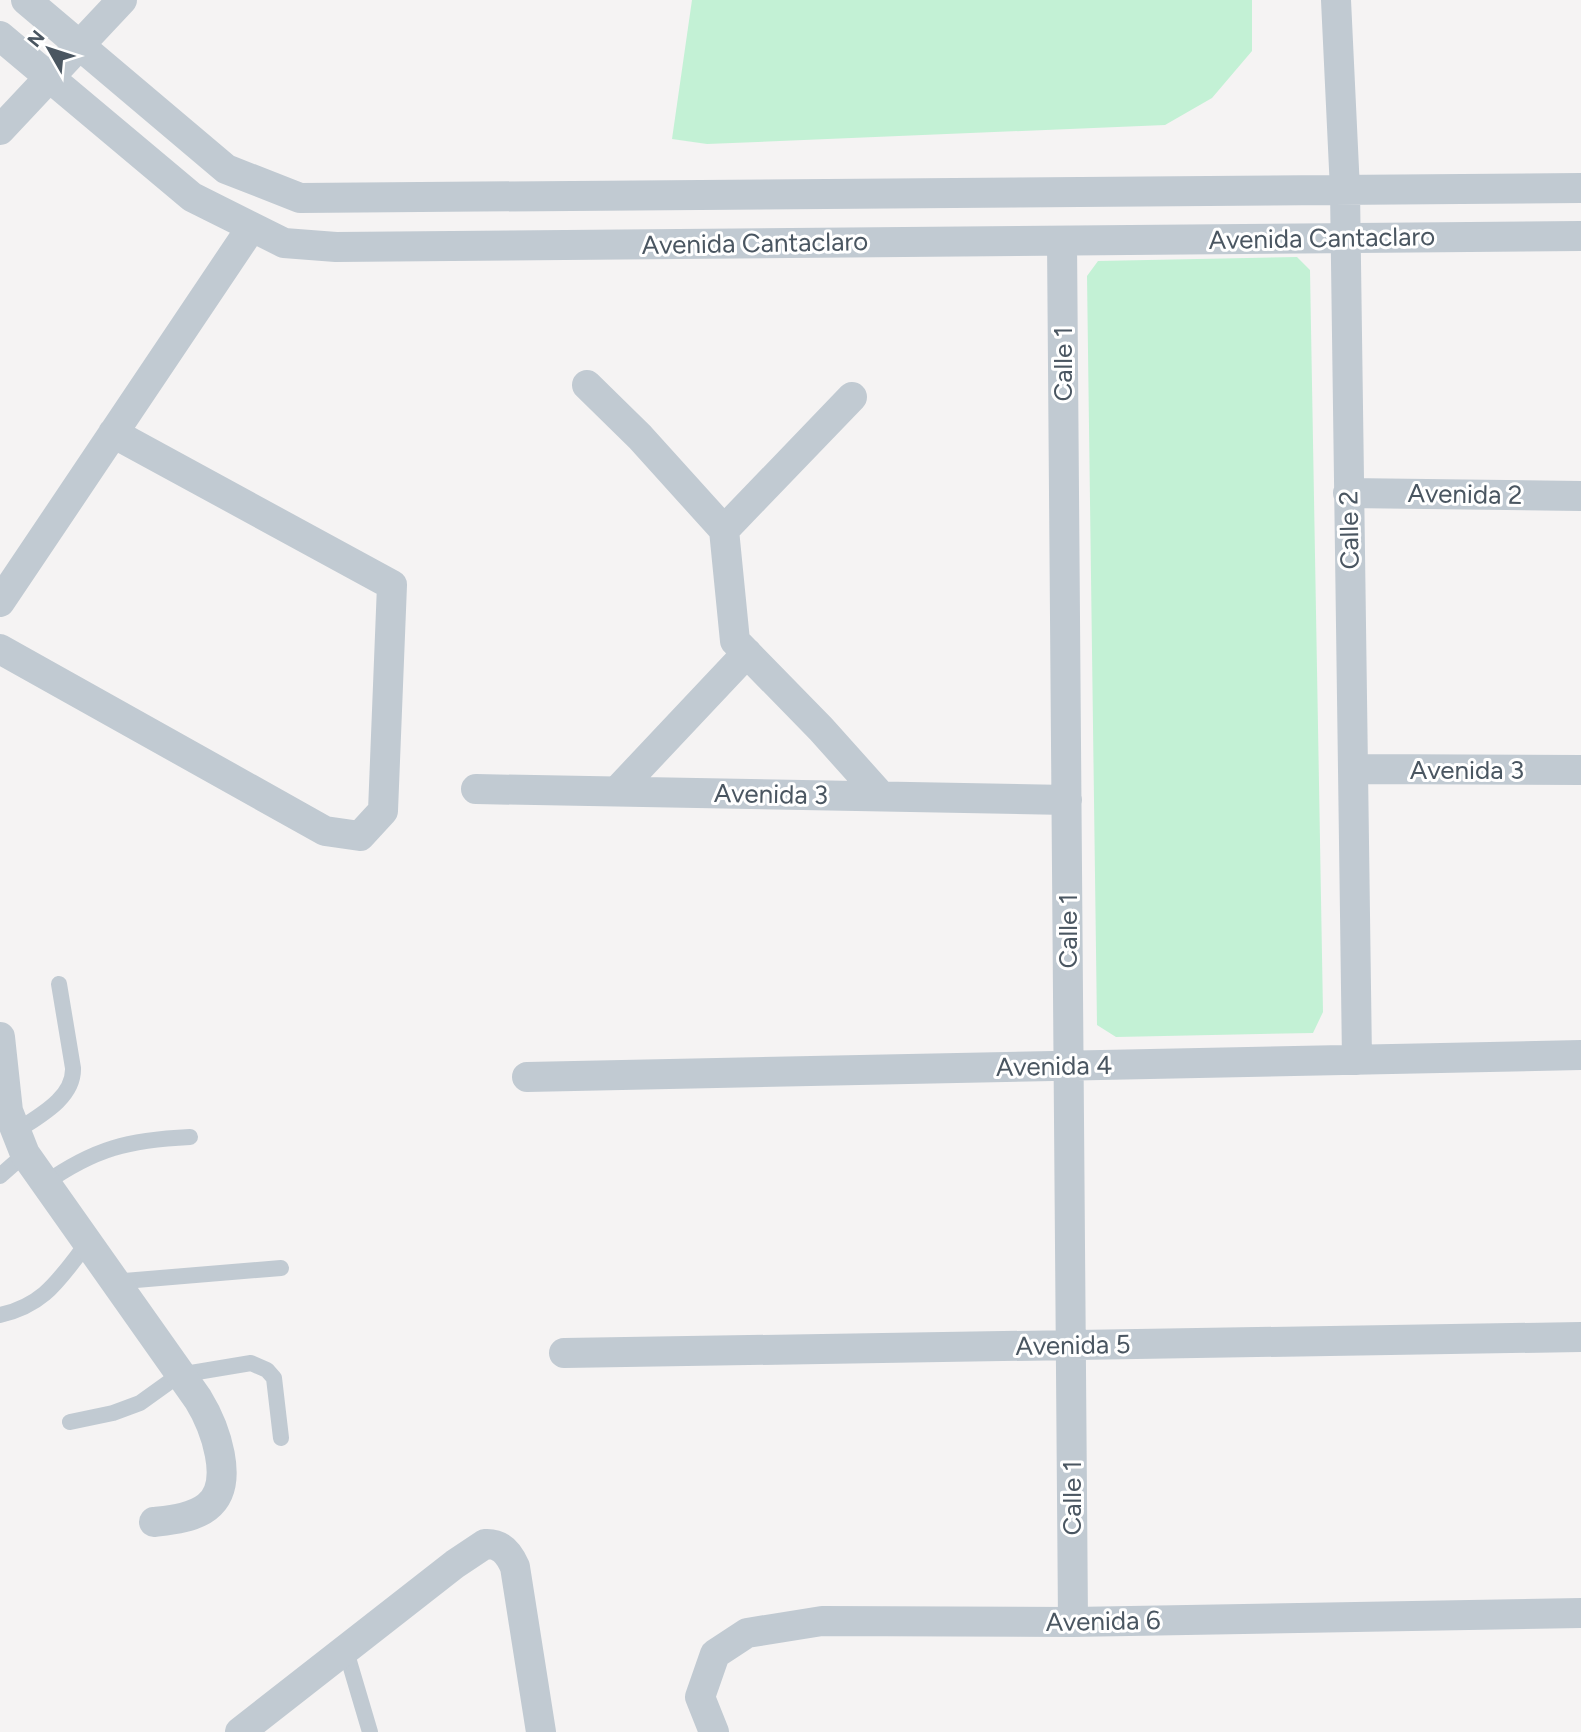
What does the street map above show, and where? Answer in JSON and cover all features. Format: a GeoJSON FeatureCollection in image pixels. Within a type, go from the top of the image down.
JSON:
{"type":"FeatureCollection","features":[{"type":"Feature","properties":{"kind":"street","name":"Avenida Cantaclaro"},"geometry":{"type":"LineString","coordinates":[[26,0],[226,169],[300,198],[1581,188]]}},
{"type":"Feature","properties":{"kind":"street"},"geometry":{"type":"LineString","coordinates":[[0,130],[122,0]]}},
{"type":"Feature","properties":{"kind":"street","name":"Calle 2"},"geometry":{"type":"LineString","coordinates":[[1336,0],[1345,190],[1357,1060]]}},
{"type":"Feature","properties":{"kind":"street","name":"Avenida Cantaclaro"},"geometry":{"type":"LineString","coordinates":[[0,36],[191,197],[284,243],[336,247],[1581,236]]}},
{"type":"Feature","properties":{"kind":"street"},"geometry":{"type":"LineString","coordinates":[[0,602],[251,228]]}},
{"type":"Feature","properties":{"kind":"street","name":"Calle 1"},"geometry":{"type":"LineString","coordinates":[[1062,241],[1073,1622]]}},
{"type":"Feature","properties":{"kind":"street"},"geometry":{"type":"LineString","coordinates":[[587,385],[640,437],[724,530],[735,641],[821,729],[881,796]]}},
{"type":"Feature","properties":{"kind":"street"},"geometry":{"type":"LineString","coordinates":[[724,530],[852,397]]}},
{"type":"Feature","properties":{"kind":"street"},"geometry":{"type":"LineString","coordinates":[[0,649],[325,831],[360,836],[383,811],[392,585],[113,433]]}},
{"type":"Feature","properties":{"kind":"street","name":"Avenida 2"},"geometry":{"type":"LineString","coordinates":[[1348,493],[1581,496]]}},
{"type":"Feature","properties":{"kind":"street"},"geometry":{"type":"LineString","coordinates":[[617,791],[747,653]]}},
{"type":"Feature","properties":{"kind":"street","name":"Avenida 3"},"geometry":{"type":"LineString","coordinates":[[1353,769],[1581,771]]}},
{"type":"Feature","properties":{"kind":"street","name":"Avenida 3"},"geometry":{"type":"LineString","coordinates":[[476,789],[1067,800]]}},
{"type":"Feature","properties":{"kind":"street"},"geometry":{"type":"LineString","coordinates":[[0,1037],[5,1090],[20,1143],[44,1184],[178,1375],[198,1399],[214,1427],[221,1464],[219,1488],[213,1501],[203,1510],[154,1522]]}},
{"type":"Feature","properties":{"kind":"street","name":"Avenida 4"},"geometry":{"type":"LineString","coordinates":[[527,1077],[1581,1055]]}},
{"type":"Feature","properties":{"kind":"street","name":"Avenida 5"},"geometry":{"type":"LineString","coordinates":[[564,1353],[1581,1337]]}},
{"type":"Feature","properties":{"kind":"street"},"geometry":{"type":"LineString","coordinates":[[240,1732],[454,1564],[485,1544],[496,1545],[505,1550],[515,1567],[541,1732]]}},
{"type":"Feature","properties":{"kind":"street","name":"Avenida 6"},"geometry":{"type":"LineString","coordinates":[[714,1732],[700,1697],[715,1654],[747,1633],[822,1621],[1073,1622],[1581,1613]]}},
{"type":"Feature","properties":{"kind":"lane"},"geometry":{"type":"LineString","coordinates":[[0,1176],[20,1143],[64,1095],[72,1082],[73,1068],[59,984]]}},
{"type":"Feature","properties":{"kind":"lane"},"geometry":{"type":"LineString","coordinates":[[44,1184],[95,1152],[133,1143],[190,1137]]}},
{"type":"Feature","properties":{"kind":"lane"},"geometry":{"type":"LineString","coordinates":[[0,1315],[23,1310],[47,1293],[86,1245]]}},
{"type":"Feature","properties":{"kind":"lane"},"geometry":{"type":"LineString","coordinates":[[112,1282],[281,1268]]}},
{"type":"Feature","properties":{"kind":"lane"},"geometry":{"type":"LineString","coordinates":[[70,1422],[113,1413],[139,1403],[178,1375],[251,1363],[267,1370],[274,1378],[281,1438]]}},
{"type":"Feature","properties":{"kind":"lane"},"geometry":{"type":"LineString","coordinates":[[346,1651],[370,1732]]}},
{"type":"Feature","properties":{"kind":"green space"},"geometry":{"type":"Polygon","coordinates":[[[692,0],[1252,0],[1252,51],[1212,98],[1165,125],[707,144],[672,139],[692,0]]]}},
{"type":"Feature","properties":{"kind":"green space"},"geometry":{"type":"Polygon","coordinates":[[[1297,257],[1310,270],[1323,1012],[1313,1033],[1116,1037],[1097,1025],[1087,276],[1098,261],[1297,257]]]}}]}
